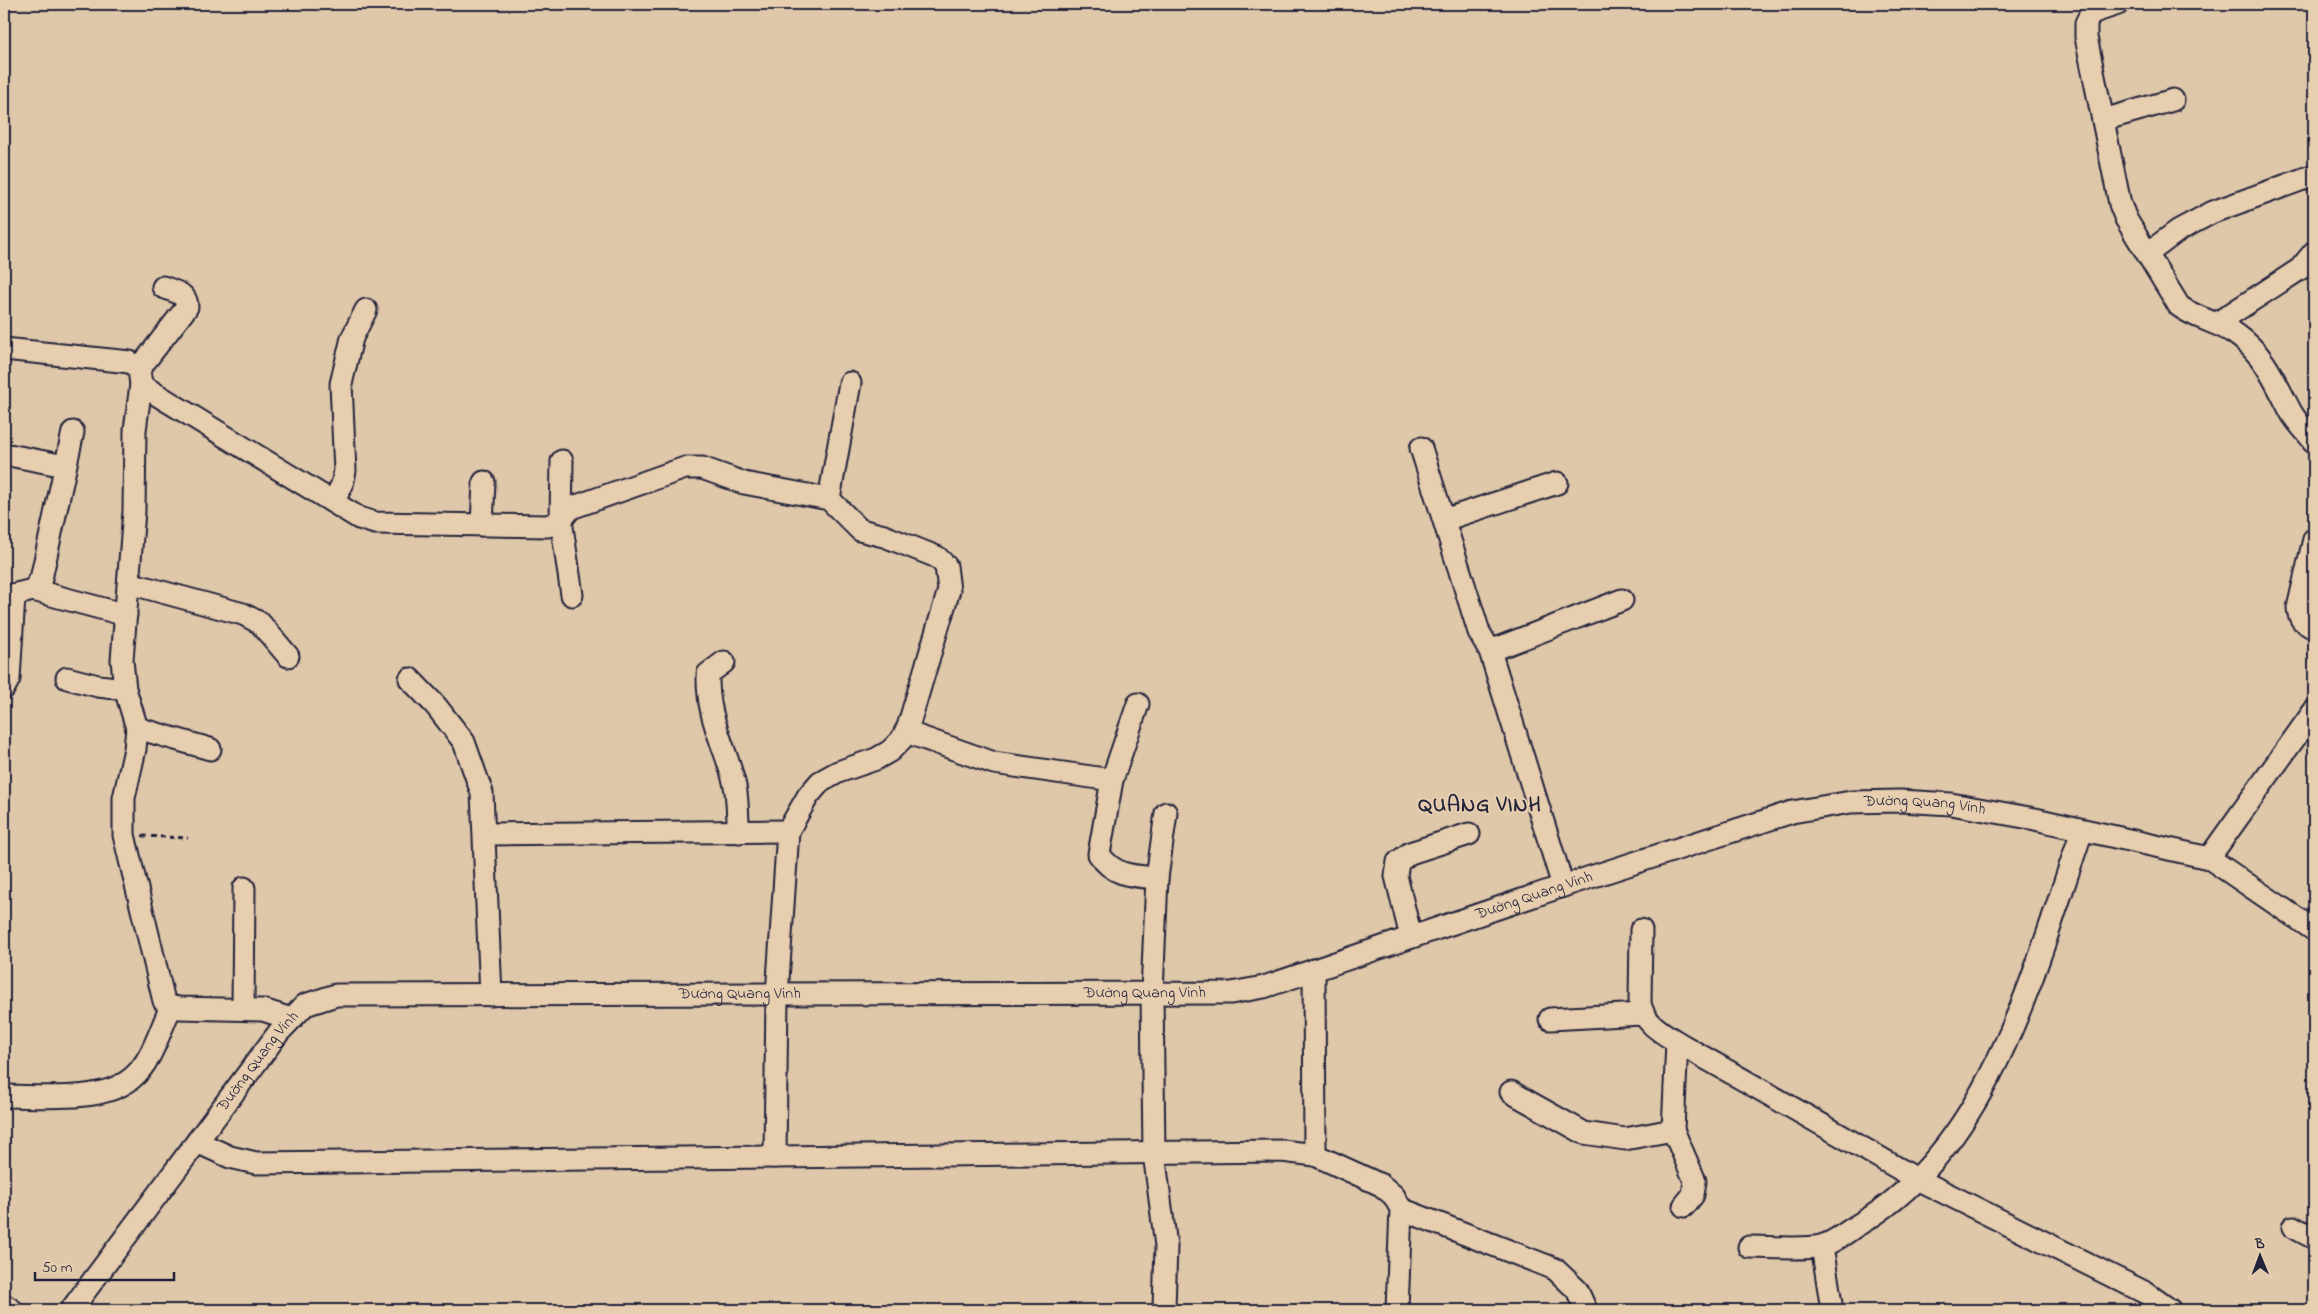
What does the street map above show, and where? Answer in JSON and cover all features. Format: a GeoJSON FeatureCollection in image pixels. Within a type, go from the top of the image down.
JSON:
{"type":"FeatureCollection","features":[{"type":"Feature","properties":{"kind":"street"},"geometry":{"type":"LineString","coordinates":[[2118,4],[2091,12],[2086,23],[2086,37],[2120,204],[2126,219],[2179,306],[2188,313],[2217,323],[2237,334],[2256,351],[2270,368],[2292,413],[2314,442]]}},
{"type":"Feature","properties":{"kind":"street"},"geometry":{"type":"LineString","coordinates":[[2103,120],[2173,100]]}},
{"type":"Feature","properties":{"kind":"street"},"geometry":{"type":"LineString","coordinates":[[2148,253],[2179,230],[2212,212],[2314,175]]}},
{"type":"Feature","properties":{"kind":"street"},"geometry":{"type":"LineString","coordinates":[[2217,323],[2300,269],[2314,252]]}},
{"type":"Feature","properties":{"kind":"street"},"geometry":{"type":"LineString","coordinates":[[164,287],[183,295],[187,300],[187,307],[140,377],[135,430],[134,511],[122,660],[125,689],[137,728],[135,749],[124,798],[124,835],[164,1001],[171,1007],[263,1010],[291,1019]]}},
{"type":"Feature","properties":{"kind":"street"},"geometry":{"type":"LineString","coordinates":[[333,502],[342,485],[345,471],[341,384],[352,338],[366,310]]}},
{"type":"Feature","properties":{"kind":"street"},"geometry":{"type":"LineString","coordinates":[[4,349],[130,362],[140,377],[333,502],[359,518],[375,523],[548,526],[561,520],[571,508],[685,468],[702,468],[744,483],[829,499],[860,530],[884,536],[937,557],[946,566],[949,590],[906,732],[890,751],[876,759],[838,772],[820,782],[808,796],[788,831],[777,995],[775,1157]]}},
{"type":"Feature","properties":{"kind":"street"},"geometry":{"type":"LineString","coordinates":[[829,499],[850,383]]}},
{"type":"Feature","properties":{"kind":"street"},"geometry":{"type":"LineString","coordinates":[[17,594],[41,579],[73,432]]}},
{"type":"Feature","properties":{"kind":"street"},"geometry":{"type":"LineString","coordinates":[[1421,448],[1479,632],[1490,651],[1563,886]]}},
{"type":"Feature","properties":{"kind":"street"},"geometry":{"type":"LineString","coordinates":[[4,454],[66,466]]}},
{"type":"Feature","properties":{"kind":"street"},"geometry":{"type":"LineString","coordinates":[[562,461],[561,520],[572,595]]}},
{"type":"Feature","properties":{"kind":"street"},"geometry":{"type":"LineString","coordinates":[[482,525],[484,482]]}},
{"type":"Feature","properties":{"kind":"street"},"geometry":{"type":"LineString","coordinates":[[1444,520],[1557,483]]}},
{"type":"Feature","properties":{"kind":"street"},"geometry":{"type":"LineString","coordinates":[[2314,539],[2298,608],[2298,617],[2314,628]]}},
{"type":"Feature","properties":{"kind":"street"},"geometry":{"type":"LineString","coordinates":[[129,583],[243,614],[260,623],[288,656]]}},
{"type":"Feature","properties":{"kind":"street"},"geometry":{"type":"LineString","coordinates":[[17,594],[126,615]]}},
{"type":"Feature","properties":{"kind":"street"},"geometry":{"type":"LineString","coordinates":[[4,688],[9,679],[17,594]]}},
{"type":"Feature","properties":{"kind":"street"},"geometry":{"type":"LineString","coordinates":[[1490,651],[1622,600]]}},
{"type":"Feature","properties":{"kind":"street"},"geometry":{"type":"LineString","coordinates":[[724,662],[708,674],[708,698],[713,722],[736,788],[738,832]]}},
{"type":"Feature","properties":{"kind":"street"},"geometry":{"type":"LineString","coordinates":[[67,678],[98,686],[125,689]]}},
{"type":"Feature","properties":{"kind":"street"},"geometry":{"type":"LineString","coordinates":[[410,679],[441,711],[464,742],[482,793],[491,995]]}},
{"type":"Feature","properties":{"kind":"street"},"geometry":{"type":"LineString","coordinates":[[1138,704],[1112,780],[1099,854],[1107,867],[1129,876],[1157,878]]}},
{"type":"Feature","properties":{"kind":"street"},"geometry":{"type":"LineString","coordinates":[[2209,858],[2314,711]]}},
{"type":"Feature","properties":{"kind":"street"},"geometry":{"type":"LineString","coordinates":[[137,728],[210,749]]}},
{"type":"Feature","properties":{"kind":"street"},"geometry":{"type":"LineString","coordinates":[[906,732],[994,763],[1112,780]]}},
{"type":"Feature","properties":{"kind":"street","name":"Đường Quang Vinh"},"geometry":{"type":"LineString","coordinates":[[71,1310],[279,1032],[304,1005],[336,996],[1230,993],[1264,987],[1563,886],[1792,812],[1852,802],[1900,801],[1951,804],[2035,819],[2209,858],[2314,930]]}},
{"type":"Feature","properties":{"kind":"street"},"geometry":{"type":"LineString","coordinates":[[1164,1309],[1166,1246],[1154,1153],[1152,993],[1157,878],[1166,813]]}},
{"type":"Feature","properties":{"kind":"street"},"geometry":{"type":"LineString","coordinates":[[485,834],[788,831]]}},
{"type":"Feature","properties":{"kind":"street"},"geometry":{"type":"LineString","coordinates":[[1750,1247],[1822,1246],[1898,1198],[1949,1144],[1972,1111],[2024,1001],[2082,831]]}},
{"type":"Feature","properties":{"kind":"street"},"geometry":{"type":"LineString","coordinates":[[1411,937],[1396,876],[1398,862],[1410,853],[1470,834]]}},
{"type":"Feature","properties":{"kind":"street"},"geometry":{"type":"LineString","coordinates":[[244,888],[244,1009]]}},
{"type":"Feature","properties":{"kind":"street"},"geometry":{"type":"LineString","coordinates":[[1641,930],[1640,1004],[1642,1014],[1658,1029],[1677,1042],[1917,1179],[2146,1293],[2170,1310]]}},
{"type":"Feature","properties":{"kind":"street"},"geometry":{"type":"LineString","coordinates":[[1314,970],[1316,1155]]}},
{"type":"Feature","properties":{"kind":"street"},"geometry":{"type":"LineString","coordinates":[[4,1096],[75,1096],[111,1089],[132,1078],[146,1061],[171,1007]]}},
{"type":"Feature","properties":{"kind":"street"},"geometry":{"type":"LineString","coordinates":[[1550,1019],[1642,1014]]}},
{"type":"Feature","properties":{"kind":"street"},"geometry":{"type":"LineString","coordinates":[[1677,1042],[1672,1130],[1695,1181],[1693,1195],[1684,1206]]}},
{"type":"Feature","properties":{"kind":"street"},"geometry":{"type":"LineString","coordinates":[[1511,1092],[1584,1133],[1626,1139],[1672,1130]]}},
{"type":"Feature","properties":{"kind":"street"},"geometry":{"type":"LineString","coordinates":[[196,1142],[230,1157],[256,1163],[1282,1152],[1316,1155],[1381,1185],[1394,1196],[1400,1209],[1397,1310]]}},
{"type":"Feature","properties":{"kind":"street"},"geometry":{"type":"LineString","coordinates":[[1400,1209],[1554,1269],[1577,1290],[1586,1310]]}},
{"type":"Feature","properties":{"kind":"street"},"geometry":{"type":"LineString","coordinates":[[2293,1227],[2314,1238]]}},
{"type":"Feature","properties":{"kind":"street"},"geometry":{"type":"LineString","coordinates":[[1822,1246],[1832,1310]]}},
{"type":"Feature","properties":{"kind":"street"},"geometry":{"type":"LineString","coordinates":[[4,1305],[12,1310]]}},
{"type":"Feature","properties":{"kind":"path"},"geometry":{"type":"LineString","coordinates":[[124,835],[188,838]]}},
{"type":"Feature","properties":{"kind":"district","name":"QUANG VINH"},"geometry":{"type":"Point","coordinates":[1480,806]}}]}
